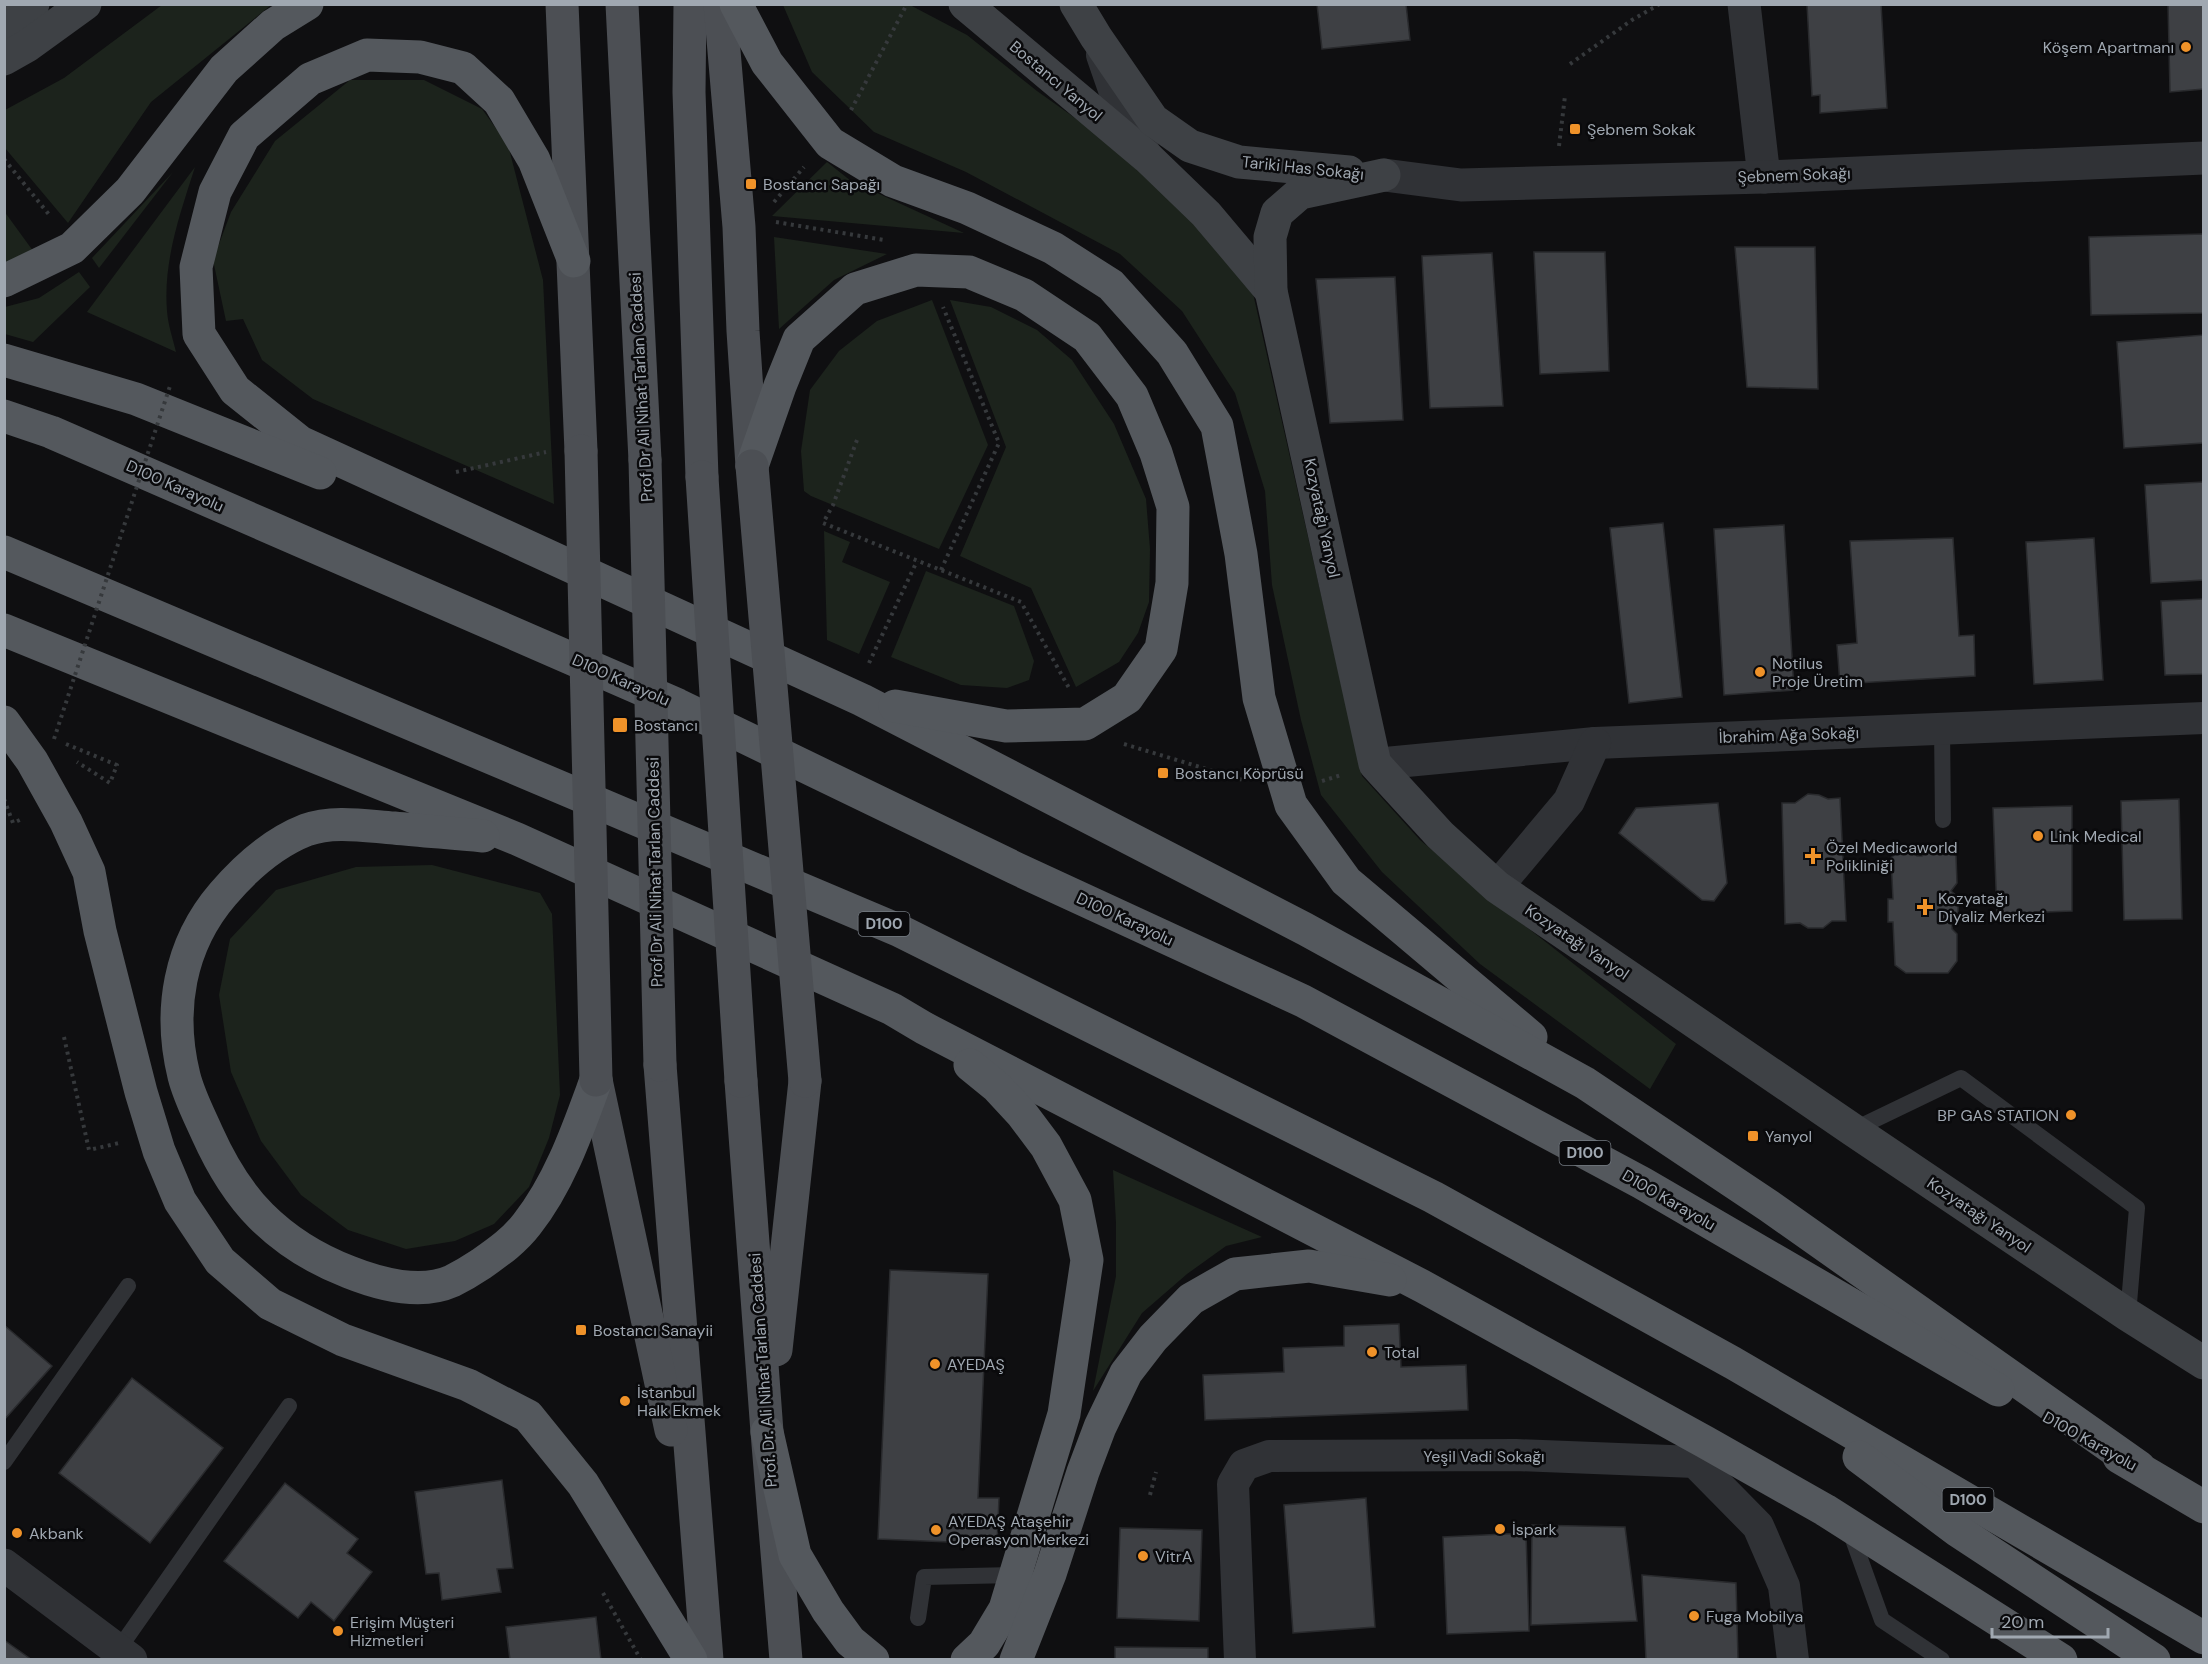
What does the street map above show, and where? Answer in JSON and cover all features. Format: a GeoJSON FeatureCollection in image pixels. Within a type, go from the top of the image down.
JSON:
{"type":"FeatureCollection","features":[{"type":"Feature","properties":{"kind":"highway"},"geometry":{"type":"LineString","coordinates":[[4,281],[72,248],[130,191],[224,69],[273,25],[307,4]]}},
{"type":"Feature","properties":{"kind":"highway"},"geometry":{"type":"LineString","coordinates":[[736,4],[767,63],[828,140],[893,181],[967,208],[1053,248],[1111,285],[1172,353],[1218,426],[1241,554],[1259,698],[1291,805],[1346,881],[1585,1083]]}},
{"type":"Feature","properties":{"kind":"highway"},"geometry":{"type":"LineString","coordinates":[[574,261],[534,160],[499,101],[463,68],[420,57],[368,55],[310,79],[244,136],[215,192],[196,267],[199,334],[235,390],[300,442],[862,700],[1305,929],[1585,1083],[1769,1206],[2139,1467]]}},
{"type":"Feature","properties":{"kind":"highway"},"geometry":{"type":"LineString","coordinates":[[752,466],[799,339],[855,289],[916,270],[969,272],[1024,295],[1087,337],[1132,396],[1156,453],[1173,507],[1173,561],[1172,583],[1161,649],[1127,698],[1085,724],[1006,726],[862,700]]}},
{"type":"Feature","properties":{"kind":"highway"},"geometry":{"type":"LineString","coordinates":[[4,360],[136,399],[333,478],[534,549]]}},
{"type":"Feature","properties":{"kind":"highway","name":"D100 Karayolu"},"geometry":{"type":"LineString","coordinates":[[4,416],[51,432],[678,705],[1015,868],[1303,1000],[1641,1183],[1953,1365],[2139,1467],[2204,1507]]}},
{"type":"Feature","properties":{"kind":"highway","name":"D100"},"geometry":{"type":"LineString","coordinates":[[4,552],[898,930],[1433,1197],[1733,1363],[2204,1638]]}},
{"type":"Feature","properties":{"kind":"highway"},"geometry":{"type":"LineString","coordinates":[[4,630],[517,839],[892,1009],[924,1028],[1422,1286],[1700,1452],[1848,1525],[2061,1659]]}},
{"type":"Feature","properties":{"kind":"highway"},"geometry":{"type":"LineString","coordinates":[[4,722],[32,761],[66,822],[89,872],[100,932],[141,1092],[159,1151],[180,1201],[220,1261],[270,1304],[343,1340],[468,1385],[528,1416],[583,1484],[691,1659]]}},
{"type":"Feature","properties":{"kind":"highway"},"geometry":{"type":"LineString","coordinates":[[517,839],[345,824],[307,829],[269,850],[243,870],[200,924],[190,944],[182,971],[177,1005],[184,1076],[214,1149],[237,1188],[260,1215],[306,1253],[360,1276],[383,1283],[409,1286],[434,1286],[451,1281],[510,1243],[526,1226],[542,1203],[573,1142],[596,1080]]}},
{"type":"Feature","properties":{"kind":"highway"},"geometry":{"type":"LineString","coordinates":[[924,1028],[997,1087],[1022,1114],[1046,1146],[1075,1200],[1087,1260],[1064,1414],[1005,1609],[984,1644],[967,1659]]}},
{"type":"Feature","properties":{"kind":"highway"},"geometry":{"type":"LineString","coordinates":[[1016,1659],[1050,1574],[1100,1427],[1126,1373],[1153,1338],[1191,1299],[1235,1274],[1309,1266],[1422,1286]]}},
{"type":"Feature","properties":{"kind":"highway"},"geometry":{"type":"LineString","coordinates":[[1733,1363],[1958,1531],[2154,1659]]}},
{"type":"Feature","properties":{"kind":"highway"},"geometry":{"type":"LineString","coordinates":[[767,1432],[795,1555],[828,1611],[850,1641],[873,1659]]}},
{"type":"Feature","properties":{"kind":"main road"},"geometry":{"type":"LineString","coordinates":[[4,25],[33,4]]}},
{"type":"Feature","properties":{"kind":"main road"},"geometry":{"type":"LineString","coordinates":[[4,59],[27,46],[85,4]]}},
{"type":"Feature","properties":{"kind":"main road"},"geometry":{"type":"LineString","coordinates":[[562,4],[574,261],[567,451],[596,1080],[698,1560],[707,1659]]}},
{"type":"Feature","properties":{"kind":"main road","name":"Prof Dr Ali Nihat Tarlan Caddesi"},"geometry":{"type":"LineString","coordinates":[[622,4],[645,460],[660,1065],[698,1560]]}},
{"type":"Feature","properties":{"kind":"main road","name":"Prof. Dr. Ali Nihat Tarlan Caddesi"},"geometry":{"type":"LineString","coordinates":[[690,4],[689,92],[702,477],[741,1081],[786,1659]]}},
{"type":"Feature","properties":{"kind":"main road"},"geometry":{"type":"LineString","coordinates":[[720,4],[739,227],[752,466],[805,1081],[767,1432]]}},
{"type":"Feature","properties":{"kind":"main road","name":"Bostancı Yanyol"},"geometry":{"type":"LineString","coordinates":[[964,4],[1147,157],[1206,214],[1271,291]]}},
{"type":"Feature","properties":{"kind":"main road","name":"Tariki Has Sokağı"},"geometry":{"type":"LineString","coordinates":[[1076,4],[1153,120],[1190,146],[1239,162],[1384,175]]}},
{"type":"Feature","properties":{"kind":"main road","name":"Kozyatağı Yanyol"},"geometry":{"type":"LineString","coordinates":[[1384,175],[1300,193],[1277,213],[1270,237],[1271,291],[1375,764],[1440,835],[1497,887],[1853,1130],[2128,1315],[2204,1363]]}},
{"type":"Feature","properties":{"kind":"street","name":"Tariki Has Sokağı"},"geometry":{"type":"LineString","coordinates":[[1093,4],[1096,37],[1119,104],[1147,157]]}},
{"type":"Feature","properties":{"kind":"street"},"geometry":{"type":"LineString","coordinates":[[1743,4],[1764,177]]}},
{"type":"Feature","properties":{"kind":"street","name":"Şebnem Sokağı"},"geometry":{"type":"LineString","coordinates":[[1384,175],[1461,185],[1764,177],[2204,158]]}},
{"type":"Feature","properties":{"kind":"street","name":"İbrahim Ağa Sokağı"},"geometry":{"type":"LineString","coordinates":[[1375,764],[1595,743],[2204,718]]}},
{"type":"Feature","properties":{"kind":"street"},"geometry":{"type":"LineString","coordinates":[[1497,887],[1569,801],[1595,743]]}},
{"type":"Feature","properties":{"kind":"street"},"geometry":{"type":"LineString","coordinates":[[1700,1452],[1758,1527],[1784,1586],[1793,1659]]}},
{"type":"Feature","properties":{"kind":"street","name":"Yeşil Vadi Sokağı"},"geometry":{"type":"LineString","coordinates":[[1240,1659],[1233,1484],[1244,1465],[1269,1456],[1700,1452]]}},
{"type":"Feature","properties":{"kind":"street"},"geometry":{"type":"LineString","coordinates":[[4,1565],[120,1656]]}},
{"type":"Feature","properties":{"kind":"lane"},"geometry":{"type":"LineString","coordinates":[[1942,728],[1943,820]]}},
{"type":"Feature","properties":{"kind":"lane"},"geometry":{"type":"LineString","coordinates":[[1853,1130],[1961,1078],[2137,1208],[2128,1315]]}},
{"type":"Feature","properties":{"kind":"lane"},"geometry":{"type":"LineString","coordinates":[[4,1462],[128,1286]]}},
{"type":"Feature","properties":{"kind":"lane"},"geometry":{"type":"LineString","coordinates":[[120,1656],[289,1406]]}},
{"type":"Feature","properties":{"kind":"lane"},"geometry":{"type":"LineString","coordinates":[[1848,1525],[1882,1620],[1942,1659]]}},
{"type":"Feature","properties":{"kind":"lane"},"geometry":{"type":"LineString","coordinates":[[918,1618],[924,1577],[1014,1575]]}},
{"type":"Feature","properties":{"kind":"path"},"geometry":{"type":"LineString","coordinates":[[766,211],[837,130],[851,109],[907,4]]}},
{"type":"Feature","properties":{"kind":"path"},"geometry":{"type":"LineString","coordinates":[[1570,64],[1632,20],[1660,4]]}},
{"type":"Feature","properties":{"kind":"path"},"geometry":{"type":"LineString","coordinates":[[1554,182],[1565,96]]}},
{"type":"Feature","properties":{"kind":"path"},"geometry":{"type":"LineString","coordinates":[[4,159],[56,222]]}},
{"type":"Feature","properties":{"kind":"path"},"geometry":{"type":"LineString","coordinates":[[941,303],[999,443],[941,570]]}},
{"type":"Feature","properties":{"kind":"path"},"geometry":{"type":"LineString","coordinates":[[117,765],[54,739],[170,386]]}},
{"type":"Feature","properties":{"kind":"path"},"geometry":{"type":"LineString","coordinates":[[857,440],[823,523],[1021,602],[1070,690]]}},
{"type":"Feature","properties":{"kind":"path"},"geometry":{"type":"LineString","coordinates":[[449,473],[567,451]]}},
{"type":"Feature","properties":{"kind":"path"},"geometry":{"type":"LineString","coordinates":[[867,667],[917,561]]}},
{"type":"Feature","properties":{"kind":"path"},"geometry":{"type":"LineString","coordinates":[[1120,743],[1287,792],[1375,764]]}},
{"type":"Feature","properties":{"kind":"path"},"geometry":{"type":"LineString","coordinates":[[64,1037],[84,1122]]}},
{"type":"Feature","properties":{"kind":"path"},"geometry":{"type":"LineString","coordinates":[[1150,1495],[1156,1472]]}},
{"type":"Feature","properties":{"kind":"shaded area"},"geometry":{"type":"Polygon","coordinates":[[[162,5],[271,5],[151,102],[68,223],[5,148],[5,110],[64,78],[162,5]]]}},
{"type":"Feature","properties":{"kind":"shaded area"},"geometry":{"type":"Polygon","coordinates":[[[783,5],[910,5],[967,35],[1037,91],[1154,174],[1252,289],[1362,776],[1420,840],[1676,1044],[1650,1089],[1480,964],[1382,872],[1321,795],[1301,720],[1272,585],[1265,491],[1235,393],[1182,311],[1120,254],[966,172],[874,132],[812,72],[783,5]]]}},
{"type":"Feature","properties":{"kind":"shaded area"},"geometry":{"type":"Polygon","coordinates":[[[350,80],[424,80],[482,109],[508,145],[543,280],[554,504],[313,399],[262,360],[243,319],[226,321],[213,260],[231,212],[275,141],[350,80]]]}},
{"type":"Feature","properties":{"kind":"shaded area"},"geometry":{"type":"Polygon","coordinates":[[[827,162],[851,181],[964,233],[772,216],[827,162]]]}},
{"type":"Feature","properties":{"kind":"shaded area"},"geometry":{"type":"Polygon","coordinates":[[[195,167],[174,238],[166,292],[169,327],[176,352],[87,312],[195,167]]]}},
{"type":"Feature","properties":{"kind":"shaded area"},"geometry":{"type":"Polygon","coordinates":[[[173,172],[99,268],[92,258],[173,172]]]}},
{"type":"Feature","properties":{"kind":"shaded area"},"geometry":{"type":"Polygon","coordinates":[[[4,211],[36,255],[4,270],[4,211]]]}},
{"type":"Feature","properties":{"kind":"shaded area"},"geometry":{"type":"Polygon","coordinates":[[[774,237],[887,254],[834,280],[779,329],[774,237]]]}},
{"type":"Feature","properties":{"kind":"shaded area"},"geometry":{"type":"Polygon","coordinates":[[[79,272],[90,287],[33,342],[5,334],[5,307],[39,298],[79,272]]]}},
{"type":"Feature","properties":{"kind":"shaded area"},"geometry":{"type":"Polygon","coordinates":[[[932,300],[988,445],[939,549],[811,496],[804,491],[801,451],[810,390],[839,351],[877,321],[932,300]]]}},
{"type":"Feature","properties":{"kind":"shaded area"},"geometry":{"type":"Polygon","coordinates":[[[950,300],[991,307],[1037,330],[1072,360],[1114,424],[1146,499],[1150,549],[1149,602],[1138,633],[1119,662],[1076,687],[1031,588],[960,556],[1006,447],[950,300]]]}},
{"type":"Feature","properties":{"kind":"shaded area"},"geometry":{"type":"Polygon","coordinates":[[[824,531],[850,542],[842,562],[890,582],[859,654],[827,640],[824,531]]]}},
{"type":"Feature","properties":{"kind":"shaded area"},"geometry":{"type":"Polygon","coordinates":[[[926,571],[1014,606],[1034,661],[1029,680],[1007,688],[961,685],[891,657],[926,571]]]}},
{"type":"Feature","properties":{"kind":"shaded area"},"geometry":{"type":"Polygon","coordinates":[[[432,865],[540,893],[552,914],[560,1095],[549,1138],[529,1187],[494,1224],[455,1241],[406,1249],[348,1230],[301,1195],[261,1141],[231,1072],[219,995],[230,939],[276,890],[356,867],[432,865]]]}},
{"type":"Feature","properties":{"kind":"shaded area"},"geometry":{"type":"Polygon","coordinates":[[[1113,1170],[1262,1237],[1226,1246],[1187,1274],[1142,1313],[1093,1391],[1116,1276],[1113,1170]]]}},
{"type":"Feature","properties":{"kind":"building"},"geometry":{"type":"Polygon","coordinates":[[[1317,4],[1406,4],[1410,40],[1322,49],[1317,4]]]}},
{"type":"Feature","properties":{"kind":"building"},"geometry":{"type":"Polygon","coordinates":[[[1807,4],[1881,4],[1887,108],[1820,113],[1820,95],[1812,96],[1807,4]]]}},
{"type":"Feature","properties":{"kind":"building","name":"Köşem Apartmanı"},"geometry":{"type":"Polygon","coordinates":[[[2168,4],[2204,4],[2204,89],[2170,92],[2168,4]]]}},
{"type":"Feature","properties":{"kind":"building"},"geometry":{"type":"Polygon","coordinates":[[[2204,234],[2204,313],[2091,315],[2089,237],[2204,234]]]}},
{"type":"Feature","properties":{"kind":"building"},"geometry":{"type":"Polygon","coordinates":[[[1735,247],[1815,247],[1818,389],[1747,387],[1735,247]]]}},
{"type":"Feature","properties":{"kind":"building"},"geometry":{"type":"Polygon","coordinates":[[[1534,252],[1605,252],[1609,371],[1540,374],[1534,252]]]}},
{"type":"Feature","properties":{"kind":"building"},"geometry":{"type":"Polygon","coordinates":[[[1492,253],[1503,406],[1430,408],[1422,256],[1492,253]]]}},
{"type":"Feature","properties":{"kind":"building"},"geometry":{"type":"Polygon","coordinates":[[[1395,277],[1403,420],[1330,423],[1316,279],[1395,277]]]}},
{"type":"Feature","properties":{"kind":"building"},"geometry":{"type":"Polygon","coordinates":[[[2204,335],[2204,443],[2124,448],[2117,342],[2204,335]]]}},
{"type":"Feature","properties":{"kind":"building"},"geometry":{"type":"Polygon","coordinates":[[[2204,482],[2204,580],[2151,583],[2145,485],[2204,482]]]}},
{"type":"Feature","properties":{"kind":"building"},"geometry":{"type":"Polygon","coordinates":[[[1663,523],[1682,697],[1629,703],[1610,528],[1663,523]]]}},
{"type":"Feature","properties":{"kind":"building"},"geometry":{"type":"Polygon","coordinates":[[[1784,525],[1794,690],[1724,695],[1714,529],[1784,525]]]}},
{"type":"Feature","properties":{"kind":"building"},"geometry":{"type":"Polygon","coordinates":[[[1953,538],[1959,636],[1974,635],[1975,676],[1840,684],[1837,645],[1857,643],[1850,541],[1953,538]]]}},
{"type":"Feature","properties":{"kind":"building"},"geometry":{"type":"Polygon","coordinates":[[[2094,538],[2103,680],[2034,684],[2026,542],[2094,538]]]}},
{"type":"Feature","properties":{"kind":"building"},"geometry":{"type":"Polygon","coordinates":[[[2204,599],[2204,674],[2165,675],[2161,601],[2204,599]]]}},
{"type":"Feature","properties":{"kind":"building"},"geometry":{"type":"Polygon","coordinates":[[[1808,794],[1828,799],[1840,798],[1846,921],[1832,921],[1823,928],[1808,928],[1800,923],[1785,924],[1782,803],[1795,803],[1808,794]]]}},
{"type":"Feature","properties":{"kind":"building"},"geometry":{"type":"Polygon","coordinates":[[[2179,799],[2182,919],[2124,920],[2121,801],[2179,799]]]}},
{"type":"Feature","properties":{"kind":"building"},"geometry":{"type":"Polygon","coordinates":[[[1718,803],[1727,883],[1714,901],[1702,900],[1619,833],[1636,808],[1718,803]]]}},
{"type":"Feature","properties":{"kind":"building"},"geometry":{"type":"Polygon","coordinates":[[[2072,806],[2072,911],[1997,914],[1993,808],[2072,806]]]}},
{"type":"Feature","properties":{"kind":"building"},"geometry":{"type":"Polygon","coordinates":[[[1932,847],[1945,847],[1956,856],[1957,883],[1951,891],[1958,897],[1958,921],[1952,925],[1952,929],[1957,934],[1957,961],[1948,973],[1906,973],[1895,965],[1893,922],[1888,922],[1888,899],[1893,899],[1891,858],[1900,849],[1914,849],[1917,856],[1922,856],[1932,847]]]}},
{"type":"Feature","properties":{"kind":"building","name":"AYEDAŞ"},"geometry":{"type":"Polygon","coordinates":[[[890,1270],[988,1274],[978,1498],[999,1498],[997,1544],[878,1539],[890,1270]]]}},
{"type":"Feature","properties":{"kind":"building"},"geometry":{"type":"Polygon","coordinates":[[[1399,1324],[1401,1367],[1466,1365],[1468,1410],[1205,1420],[1203,1375],[1284,1372],[1283,1348],[1344,1346],[1344,1326],[1399,1324]]]}},
{"type":"Feature","properties":{"kind":"building"},"geometry":{"type":"Polygon","coordinates":[[[4,1325],[52,1366],[4,1420],[4,1325]]]}},
{"type":"Feature","properties":{"kind":"building"},"geometry":{"type":"Polygon","coordinates":[[[132,1378],[223,1448],[150,1543],[59,1473],[132,1378]]]}},
{"type":"Feature","properties":{"kind":"building"},"geometry":{"type":"Polygon","coordinates":[[[502,1480],[513,1568],[497,1569],[501,1592],[442,1600],[439,1573],[426,1574],[415,1492],[502,1480]]]}},
{"type":"Feature","properties":{"kind":"building"},"geometry":{"type":"Polygon","coordinates":[[[285,1483],[358,1539],[347,1553],[372,1572],[334,1621],[311,1602],[298,1618],[224,1561],[285,1483]]]}},
{"type":"Feature","properties":{"kind":"building"},"geometry":{"type":"Polygon","coordinates":[[[1366,1498],[1375,1627],[1293,1633],[1284,1505],[1366,1498]]]}},
{"type":"Feature","properties":{"kind":"building"},"geometry":{"type":"Polygon","coordinates":[[[1532,1525],[1625,1527],[1637,1621],[1531,1625],[1532,1525]]]}},
{"type":"Feature","properties":{"kind":"building"},"geometry":{"type":"Polygon","coordinates":[[[1120,1528],[1202,1530],[1199,1621],[1117,1618],[1120,1528]]]}},
{"type":"Feature","properties":{"kind":"building"},"geometry":{"type":"Polygon","coordinates":[[[1526,1533],[1529,1631],[1447,1634],[1443,1537],[1526,1533]]]}},
{"type":"Feature","properties":{"kind":"building"},"geometry":{"type":"Polygon","coordinates":[[[1642,1575],[1736,1583],[1738,1659],[1646,1660],[1642,1575]]]}},
{"type":"Feature","properties":{"kind":"building"},"geometry":{"type":"Polygon","coordinates":[[[596,1617],[601,1660],[510,1660],[506,1627],[596,1617]]]}},
{"type":"Feature","properties":{"kind":"building"},"geometry":{"type":"Polygon","coordinates":[[[4,1640],[32,1660],[4,1660],[4,1640]]]}},
{"type":"Feature","properties":{"kind":"building"},"geometry":{"type":"Polygon","coordinates":[[[1115,1647],[1208,1648],[1208,1660],[1115,1660],[1115,1647]]]}},
{"type":"Feature","properties":{"kind":"place","name":"Köşem Apartmanı"},"geometry":{"type":"Point","coordinates":[2186,47]}},
{"type":"Feature","properties":{"kind":"place","name":"Şebnem Sokak"},"geometry":{"type":"Point","coordinates":[1575,129]}},
{"type":"Feature","properties":{"kind":"place","name":"Bostancı Sapağı"},"geometry":{"type":"Point","coordinates":[751,184]}},
{"type":"Feature","properties":{"kind":"place","name":"Notilus Proje Üretim"},"geometry":{"type":"Point","coordinates":[1760,672]}},
{"type":"Feature","properties":{"kind":"place","name":"Bostancı"},"geometry":{"type":"Point","coordinates":[620,725]}},
{"type":"Feature","properties":{"kind":"place","name":"Bostancı Köprüsü"},"geometry":{"type":"Point","coordinates":[1163,773]}},
{"type":"Feature","properties":{"kind":"place","name":"Link Medical"},"geometry":{"type":"Point","coordinates":[2038,836]}},
{"type":"Feature","properties":{"kind":"place","name":"Özel Medicaworld Polikliniği"},"geometry":{"type":"Point","coordinates":[1813,856]}},
{"type":"Feature","properties":{"kind":"place","name":"Kozyatağı Diyaliz Merkezi"},"geometry":{"type":"Point","coordinates":[1925,907]}},
{"type":"Feature","properties":{"kind":"place","name":"BP GAS STATION"},"geometry":{"type":"Point","coordinates":[2071,1115]}},
{"type":"Feature","properties":{"kind":"place","name":"Yanyol"},"geometry":{"type":"Point","coordinates":[1753,1136]}},
{"type":"Feature","properties":{"kind":"place","name":"Bostancı Sanayii"},"geometry":{"type":"Point","coordinates":[581,1330]}},
{"type":"Feature","properties":{"kind":"place","name":"Total"},"geometry":{"type":"Point","coordinates":[1372,1352]}},
{"type":"Feature","properties":{"kind":"place","name":"AYEDAŞ"},"geometry":{"type":"Point","coordinates":[935,1364]}},
{"type":"Feature","properties":{"kind":"place","name":"İstanbul Halk Ekmek"},"geometry":{"type":"Point","coordinates":[625,1401]}},
{"type":"Feature","properties":{"kind":"place","name":"İspark"},"geometry":{"type":"Point","coordinates":[1500,1529]}},
{"type":"Feature","properties":{"kind":"place","name":"AYEDAŞ Ataşehir Operasyon Merkezi"},"geometry":{"type":"Point","coordinates":[936,1530]}},
{"type":"Feature","properties":{"kind":"place","name":"Akbank"},"geometry":{"type":"Point","coordinates":[17,1533]}},
{"type":"Feature","properties":{"kind":"place","name":"VitrA"},"geometry":{"type":"Point","coordinates":[1143,1556]}},
{"type":"Feature","properties":{"kind":"place","name":"Fuga Mobilya"},"geometry":{"type":"Point","coordinates":[1694,1616]}},
{"type":"Feature","properties":{"kind":"place","name":"Erişim Müşteri Hizmetleri"},"geometry":{"type":"Point","coordinates":[338,1631]}}]}
